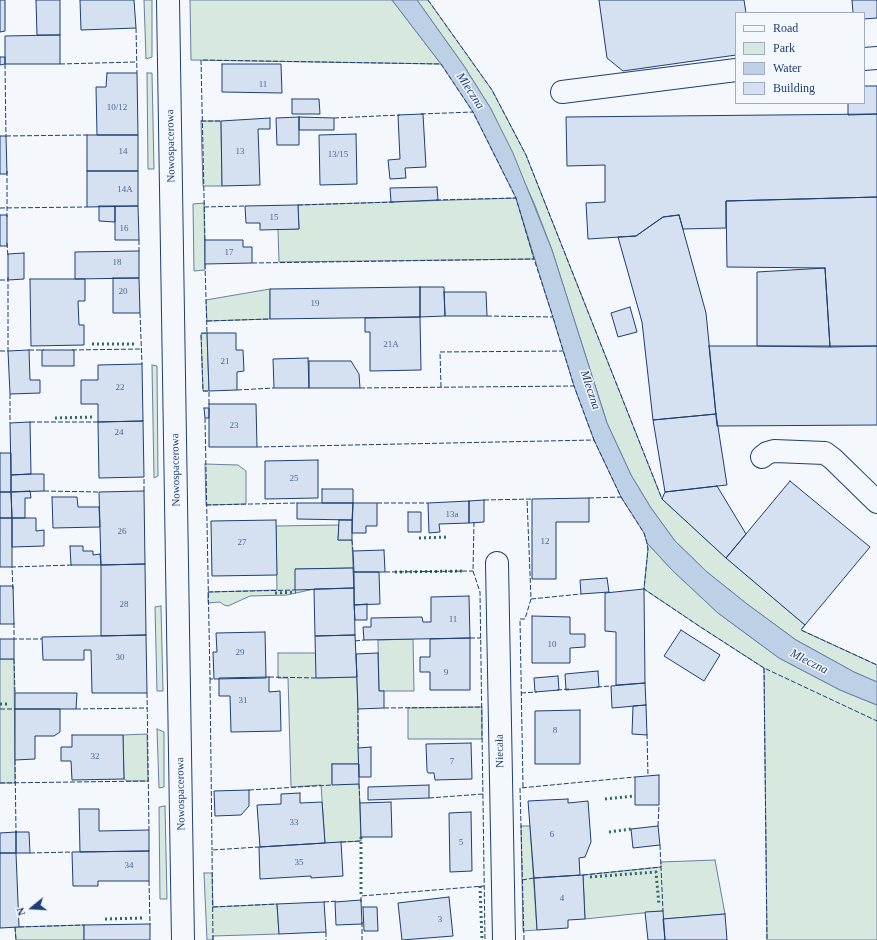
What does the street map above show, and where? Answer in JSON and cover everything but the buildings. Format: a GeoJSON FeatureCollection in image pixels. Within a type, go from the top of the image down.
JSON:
{"type":"FeatureCollection","features":[{"type":"Feature","properties":{"kind":"street","name":"Nowospacerowa"},"geometry":{"type":"LineString","coordinates":[[168,0],[183,940]]}},
{"type":"Feature","properties":{"kind":"street"},"geometry":{"type":"LineString","coordinates":[[865,59],[877,58]]}},
{"type":"Feature","properties":{"kind":"street"},"geometry":{"type":"LineString","coordinates":[[562,92],[735,70]]}},
{"type":"Feature","properties":{"kind":"street"},"geometry":{"type":"LineString","coordinates":[[762,457],[774,450],[825,453],[877,502]]}},
{"type":"Feature","properties":{"kind":"street","name":"Niecała"},"geometry":{"type":"LineString","coordinates":[[497,563],[504,940]]}},
{"type":"Feature","properties":{"kind":"green space"},"geometry":{"type":"Polygon","coordinates":[[[144,0],[152,0],[152,57],[146,59],[144,0]]]}},
{"type":"Feature","properties":{"kind":"green space"},"geometry":{"type":"Polygon","coordinates":[[[190,0],[392,0],[441,64],[191,60],[190,0]]]}},
{"type":"Feature","properties":{"kind":"green space"},"geometry":{"type":"Polygon","coordinates":[[[417,0],[428,0],[492,90],[526,155],[662,499],[726,558],[805,625],[801,630],[877,665],[877,682],[854,672],[796,640],[747,604],[707,572],[675,541],[651,508],[631,475],[607,423],[552,250],[534,203],[491,109],[464,66],[417,0]]]}},
{"type":"Feature","properties":{"kind":"green space"},"geometry":{"type":"Polygon","coordinates":[[[147,73],[152,73],[154,169],[148,169],[147,73]]]}},
{"type":"Feature","properties":{"kind":"green space"},"geometry":{"type":"Polygon","coordinates":[[[201,121],[221,121],[222,186],[203,186],[201,121]]]}},
{"type":"Feature","properties":{"kind":"green space"},"geometry":{"type":"Polygon","coordinates":[[[516,198],[534,259],[279,262],[278,229],[299,229],[298,205],[516,198]]]}},
{"type":"Feature","properties":{"kind":"green space"},"geometry":{"type":"Polygon","coordinates":[[[204,203],[205,270],[194,271],[193,204],[204,203]]]}},
{"type":"Feature","properties":{"kind":"green space"},"geometry":{"type":"Polygon","coordinates":[[[270,289],[270,319],[207,321],[206,300],[270,289]]]}},
{"type":"Feature","properties":{"kind":"green space"},"geometry":{"type":"Polygon","coordinates":[[[207,333],[209,391],[203,391],[201,334],[207,333]]]}},
{"type":"Feature","properties":{"kind":"green space"},"geometry":{"type":"Polygon","coordinates":[[[152,365],[157,366],[158,476],[154,478],[152,365]]]}},
{"type":"Feature","properties":{"kind":"green space"},"geometry":{"type":"Polygon","coordinates":[[[205,464],[238,465],[246,471],[246,504],[206,505],[205,464]]]}},
{"type":"Feature","properties":{"kind":"green space"},"geometry":{"type":"Polygon","coordinates":[[[339,525],[338,540],[352,540],[353,568],[295,569],[314,589],[287,595],[250,596],[228,606],[220,602],[208,603],[208,592],[277,590],[276,526],[339,525]]]}},
{"type":"Feature","properties":{"kind":"green space"},"geometry":{"type":"Polygon","coordinates":[[[647,543],[673,571],[718,613],[779,658],[840,690],[877,705],[877,940],[767,940],[764,668],[644,589],[648,549],[647,543]]]}},
{"type":"Feature","properties":{"kind":"green space"},"geometry":{"type":"Polygon","coordinates":[[[161,606],[163,691],[157,691],[155,607],[161,606]]]}},
{"type":"Feature","properties":{"kind":"green space"},"geometry":{"type":"Polygon","coordinates":[[[413,639],[414,691],[379,691],[378,640],[413,639]]]}},
{"type":"Feature","properties":{"kind":"green space"},"geometry":{"type":"Polygon","coordinates":[[[278,653],[316,653],[317,678],[357,677],[359,764],[332,764],[332,784],[359,784],[361,841],[325,843],[321,785],[291,787],[288,678],[278,678],[278,653]]]}},
{"type":"Feature","properties":{"kind":"green space"},"geometry":{"type":"Polygon","coordinates":[[[0,659],[14,659],[15,783],[0,783],[0,659]]]}},
{"type":"Feature","properties":{"kind":"green space"},"geometry":{"type":"Polygon","coordinates":[[[482,707],[482,739],[408,739],[408,708],[482,707]]]}},
{"type":"Feature","properties":{"kind":"green space"},"geometry":{"type":"Polygon","coordinates":[[[157,729],[164,732],[164,787],[159,788],[157,729]]]}},
{"type":"Feature","properties":{"kind":"green space"},"geometry":{"type":"Polygon","coordinates":[[[147,734],[148,781],[127,781],[124,779],[123,735],[147,734]]]}},
{"type":"Feature","properties":{"kind":"green space"},"geometry":{"type":"Polygon","coordinates":[[[165,806],[167,899],[160,899],[159,807],[165,806]]]}},
{"type":"Feature","properties":{"kind":"green space"},"geometry":{"type":"Polygon","coordinates":[[[521,826],[530,826],[537,930],[523,931],[521,826]]]}},
{"type":"Feature","properties":{"kind":"green space"},"geometry":{"type":"Polygon","coordinates":[[[715,860],[725,914],[663,919],[662,911],[585,919],[583,875],[661,867],[661,862],[715,860]]]}},
{"type":"Feature","properties":{"kind":"green space"},"geometry":{"type":"Polygon","coordinates":[[[204,873],[212,873],[213,907],[277,904],[279,934],[213,936],[213,940],[207,940],[204,873]]]}},
{"type":"Feature","properties":{"kind":"green space"},"geometry":{"type":"Polygon","coordinates":[[[84,925],[84,940],[16,940],[15,927],[84,925]]]}},
{"type":"Feature","properties":{"kind":"water","name":"Mleczna"},"geometry":{"type":"Polygon","coordinates":[[[392,0],[417,0],[464,66],[491,109],[513,153],[552,250],[607,423],[631,475],[651,508],[675,541],[707,572],[747,604],[796,640],[854,672],[877,682],[877,705],[840,690],[779,658],[718,613],[673,571],[647,543],[644,533],[621,497],[594,440],[574,386],[516,198],[473,112],[441,64],[392,0]]]}},
{"type":"Feature","properties":{"kind":"hedge"},"geometry":{"type":"LineString","coordinates":[[92,344],[136,344]]}},
{"type":"Feature","properties":{"kind":"hedge"},"geometry":{"type":"LineString","coordinates":[[55,418],[95,417]]}},
{"type":"Feature","properties":{"kind":"hedge"},"geometry":{"type":"LineString","coordinates":[[419,538],[448,537]]}},
{"type":"Feature","properties":{"kind":"hedge"},"geometry":{"type":"LineString","coordinates":[[395,572],[464,571]]}},
{"type":"Feature","properties":{"kind":"hedge"},"geometry":{"type":"LineString","coordinates":[[275,593],[296,592]]}},
{"type":"Feature","properties":{"kind":"hedge"},"geometry":{"type":"LineString","coordinates":[[0,704],[9,704]]}},
{"type":"Feature","properties":{"kind":"hedge"},"geometry":{"type":"LineString","coordinates":[[605,799],[635,796]]}},
{"type":"Feature","properties":{"kind":"hedge"},"geometry":{"type":"LineString","coordinates":[[609,832],[631,829]]}},
{"type":"Feature","properties":{"kind":"hedge"},"geometry":{"type":"LineString","coordinates":[[361,837],[361,896]]}},
{"type":"Feature","properties":{"kind":"hedge"},"geometry":{"type":"LineString","coordinates":[[590,877],[656,872],[659,905]]}},
{"type":"Feature","properties":{"kind":"hedge"},"geometry":{"type":"LineString","coordinates":[[480,886],[482,940]]}},
{"type":"Feature","properties":{"kind":"hedge"},"geometry":{"type":"LineString","coordinates":[[105,919],[144,918]]}},
{"type":"Feature","properties":{"kind":"fence"},"geometry":{"type":"LineString","coordinates":[[428,0],[492,90],[526,155],[662,499]]}},
{"type":"Feature","properties":{"kind":"fence"},"geometry":{"type":"LineString","coordinates":[[136,28],[137,73]]}},
{"type":"Feature","properties":{"kind":"fence"},"geometry":{"type":"LineString","coordinates":[[205,240],[201,60],[441,64],[473,112],[420,114]]}},
{"type":"Feature","properties":{"kind":"fence"},"geometry":{"type":"LineString","coordinates":[[60,64],[136,62]]}},
{"type":"Feature","properties":{"kind":"fence"},"geometry":{"type":"LineString","coordinates":[[5,64],[6,137]]}},
{"type":"Feature","properties":{"kind":"fence"},"geometry":{"type":"LineString","coordinates":[[436,200],[516,198],[473,112]]}},
{"type":"Feature","properties":{"kind":"fence"},"geometry":{"type":"LineString","coordinates":[[334,118],[400,115]]}},
{"type":"Feature","properties":{"kind":"fence"},"geometry":{"type":"LineString","coordinates":[[201,121],[221,121]]}},
{"type":"Feature","properties":{"kind":"fence"},"geometry":{"type":"LineString","coordinates":[[6,136],[87,135]]}},
{"type":"Feature","properties":{"kind":"fence"},"geometry":{"type":"LineString","coordinates":[[7,171],[7,217]]}},
{"type":"Feature","properties":{"kind":"fence"},"geometry":{"type":"LineString","coordinates":[[252,263],[534,259],[516,198]]}},
{"type":"Feature","properties":{"kind":"fence"},"geometry":{"type":"LineString","coordinates":[[298,205],[394,202]]}},
{"type":"Feature","properties":{"kind":"fence"},"geometry":{"type":"LineString","coordinates":[[204,207],[245,206]]}},
{"type":"Feature","properties":{"kind":"fence"},"geometry":{"type":"LineString","coordinates":[[0,208],[87,207]]}},
{"type":"Feature","properties":{"kind":"fence"},"geometry":{"type":"LineString","coordinates":[[139,240],[139,251]]}},
{"type":"Feature","properties":{"kind":"fence"},"geometry":{"type":"LineString","coordinates":[[7,243],[8,257]]}},
{"type":"Feature","properties":{"kind":"fence"},"geometry":{"type":"LineString","coordinates":[[487,316],[553,317],[534,259]]}},
{"type":"Feature","properties":{"kind":"fence"},"geometry":{"type":"LineString","coordinates":[[205,264],[207,333],[201,333],[203,391],[209,391],[209,404]]}},
{"type":"Feature","properties":{"kind":"fence"},"geometry":{"type":"LineString","coordinates":[[0,351],[8,351],[8,277]]}},
{"type":"Feature","properties":{"kind":"fence"},"geometry":{"type":"LineString","coordinates":[[0,280],[8,280]]}},
{"type":"Feature","properties":{"kind":"fence"},"geometry":{"type":"LineString","coordinates":[[140,313],[142,364]]}},
{"type":"Feature","properties":{"kind":"fence"},"geometry":{"type":"LineString","coordinates":[[360,388],[574,386],[553,317]]}},
{"type":"Feature","properties":{"kind":"fence"},"geometry":{"type":"LineString","coordinates":[[207,321],[270,319]]}},
{"type":"Feature","properties":{"kind":"fence"},"geometry":{"type":"LineString","coordinates":[[72,350],[142,349]]}},
{"type":"Feature","properties":{"kind":"fence"},"geometry":{"type":"LineString","coordinates":[[29,350],[44,350]]}},
{"type":"Feature","properties":{"kind":"fence"},"geometry":{"type":"LineString","coordinates":[[441,387],[440,352],[563,351]]}},
{"type":"Feature","properties":{"kind":"fence"},"geometry":{"type":"LineString","coordinates":[[257,447],[594,440],[574,386]]}},
{"type":"Feature","properties":{"kind":"fence"},"geometry":{"type":"LineString","coordinates":[[237,390],[274,388]]}},
{"type":"Feature","properties":{"kind":"fence"},"geometry":{"type":"LineString","coordinates":[[10,394],[10,423]]}},
{"type":"Feature","properties":{"kind":"fence"},"geometry":{"type":"LineString","coordinates":[[205,418],[210,679],[214,679]]}},
{"type":"Feature","properties":{"kind":"fence"},"geometry":{"type":"LineString","coordinates":[[30,422],[98,422]]}},
{"type":"Feature","properties":{"kind":"fence"},"geometry":{"type":"LineString","coordinates":[[589,498],[621,497],[594,440]]}},
{"type":"Feature","properties":{"kind":"fence"},"geometry":{"type":"LineString","coordinates":[[144,477],[144,491]]}},
{"type":"Feature","properties":{"kind":"fence"},"geometry":{"type":"LineString","coordinates":[[44,491],[99,492]]}},
{"type":"Feature","properties":{"kind":"fence"},"geometry":{"type":"LineString","coordinates":[[621,497],[644,533],[647,543],[648,549],[644,589],[764,668],[877,721]]}},
{"type":"Feature","properties":{"kind":"fence"},"geometry":{"type":"LineString","coordinates":[[523,787],[520,619],[525,619],[531,599],[527,499]]}},
{"type":"Feature","properties":{"kind":"fence"},"geometry":{"type":"LineString","coordinates":[[484,500],[532,499]]}},
{"type":"Feature","properties":{"kind":"fence"},"geometry":{"type":"LineString","coordinates":[[206,505],[297,503]]}},
{"type":"Feature","properties":{"kind":"fence"},"geometry":{"type":"LineString","coordinates":[[377,503],[428,503]]}},
{"type":"Feature","properties":{"kind":"fence"},"geometry":{"type":"LineString","coordinates":[[474,522],[473,571],[480,592],[485,940]]}},
{"type":"Feature","properties":{"kind":"fence"},"geometry":{"type":"LineString","coordinates":[[352,540],[353,551]]}},
{"type":"Feature","properties":{"kind":"fence"},"geometry":{"type":"LineString","coordinates":[[13,589],[12,567],[73,565]]}},
{"type":"Feature","properties":{"kind":"fence"},"geometry":{"type":"LineString","coordinates":[[385,572],[473,571]]}},
{"type":"Feature","properties":{"kind":"fence"},"geometry":{"type":"LineString","coordinates":[[208,592],[295,590]]}},
{"type":"Feature","properties":{"kind":"fence"},"geometry":{"type":"LineString","coordinates":[[531,599],[581,594]]}},
{"type":"Feature","properties":{"kind":"fence"},"geometry":{"type":"LineString","coordinates":[[14,623],[14,639],[42,639]]}},
{"type":"Feature","properties":{"kind":"fence"},"geometry":{"type":"LineString","coordinates":[[805,625],[801,630],[877,665]]}},
{"type":"Feature","properties":{"kind":"fence"},"geometry":{"type":"LineString","coordinates":[[470,638],[481,638]]}},
{"type":"Feature","properties":{"kind":"fence"},"geometry":{"type":"LineString","coordinates":[[355,641],[364,640]]}},
{"type":"Feature","properties":{"kind":"fence"},"geometry":{"type":"LineString","coordinates":[[14,659],[15,693]]}},
{"type":"Feature","properties":{"kind":"fence"},"geometry":{"type":"LineString","coordinates":[[764,668],[767,940]]}},
{"type":"Feature","properties":{"kind":"fence"},"geometry":{"type":"LineString","coordinates":[[269,677],[316,678]]}},
{"type":"Feature","properties":{"kind":"fence"},"geometry":{"type":"LineString","coordinates":[[210,679],[212,850]]}},
{"type":"Feature","properties":{"kind":"fence"},"geometry":{"type":"LineString","coordinates":[[597,687],[611,686]]}},
{"type":"Feature","properties":{"kind":"fence"},"geometry":{"type":"LineString","coordinates":[[557,690],[569,689]]}},
{"type":"Feature","properties":{"kind":"fence"},"geometry":{"type":"LineString","coordinates":[[521,693],[537,692]]}},
{"type":"Feature","properties":{"kind":"fence"},"geometry":{"type":"LineString","coordinates":[[147,693],[149,830]]}},
{"type":"Feature","properties":{"kind":"fence"},"geometry":{"type":"LineString","coordinates":[[384,708],[482,707]]}},
{"type":"Feature","properties":{"kind":"fence"},"geometry":{"type":"LineString","coordinates":[[76,709],[147,708]]}},
{"type":"Feature","properties":{"kind":"fence"},"geometry":{"type":"LineString","coordinates":[[0,709],[15,709]]}},
{"type":"Feature","properties":{"kind":"fence"},"geometry":{"type":"LineString","coordinates":[[358,709],[358,748]]}},
{"type":"Feature","properties":{"kind":"fence"},"geometry":{"type":"LineString","coordinates":[[647,734],[648,776]]}},
{"type":"Feature","properties":{"kind":"fence"},"geometry":{"type":"LineString","coordinates":[[15,760],[16,832]]}},
{"type":"Feature","properties":{"kind":"fence"},"geometry":{"type":"LineString","coordinates":[[524,940],[520,788],[635,777]]}},
{"type":"Feature","properties":{"kind":"fence"},"geometry":{"type":"LineString","coordinates":[[0,783],[148,781]]}},
{"type":"Feature","properties":{"kind":"fence"},"geometry":{"type":"LineString","coordinates":[[359,784],[360,803]]}},
{"type":"Feature","properties":{"kind":"fence"},"geometry":{"type":"LineString","coordinates":[[249,790],[332,785]]}},
{"type":"Feature","properties":{"kind":"fence"},"geometry":{"type":"LineString","coordinates":[[429,798],[483,794]]}},
{"type":"Feature","properties":{"kind":"fence"},"geometry":{"type":"LineString","coordinates":[[658,826],[659,805]]}},
{"type":"Feature","properties":{"kind":"fence"},"geometry":{"type":"LineString","coordinates":[[341,842],[361,841]]}},
{"type":"Feature","properties":{"kind":"fence"},"geometry":{"type":"LineString","coordinates":[[660,845],[663,911]]}},
{"type":"Feature","properties":{"kind":"fence"},"geometry":{"type":"LineString","coordinates":[[213,940],[212,850],[259,847]]}},
{"type":"Feature","properties":{"kind":"fence"},"geometry":{"type":"LineString","coordinates":[[30,853],[72,852]]}},
{"type":"Feature","properties":{"kind":"fence"},"geometry":{"type":"LineString","coordinates":[[583,875],[661,867]]}},
{"type":"Feature","properties":{"kind":"fence"},"geometry":{"type":"LineString","coordinates":[[522,880],[534,878]]}},
{"type":"Feature","properties":{"kind":"fence"},"geometry":{"type":"LineString","coordinates":[[149,881],[150,924]]}},
{"type":"Feature","properties":{"kind":"fence"},"geometry":{"type":"LineString","coordinates":[[361,902],[361,896],[484,886]]}},
{"type":"Feature","properties":{"kind":"fence"},"geometry":{"type":"LineString","coordinates":[[324,902],[338,901]]}},
{"type":"Feature","properties":{"kind":"fence"},"geometry":{"type":"LineString","coordinates":[[213,907],[277,904]]}},
{"type":"Feature","properties":{"kind":"fence"},"geometry":{"type":"LineString","coordinates":[[362,922],[362,940]]}},
{"type":"Feature","properties":{"kind":"fence"},"geometry":{"type":"LineString","coordinates":[[19,927],[84,925]]}},
{"type":"Feature","properties":{"kind":"fence"},"geometry":{"type":"LineString","coordinates":[[15,927],[16,940]]}},
{"type":"Feature","properties":{"kind":"fence"},"geometry":{"type":"LineString","coordinates":[[326,932],[326,940]]}}]}
